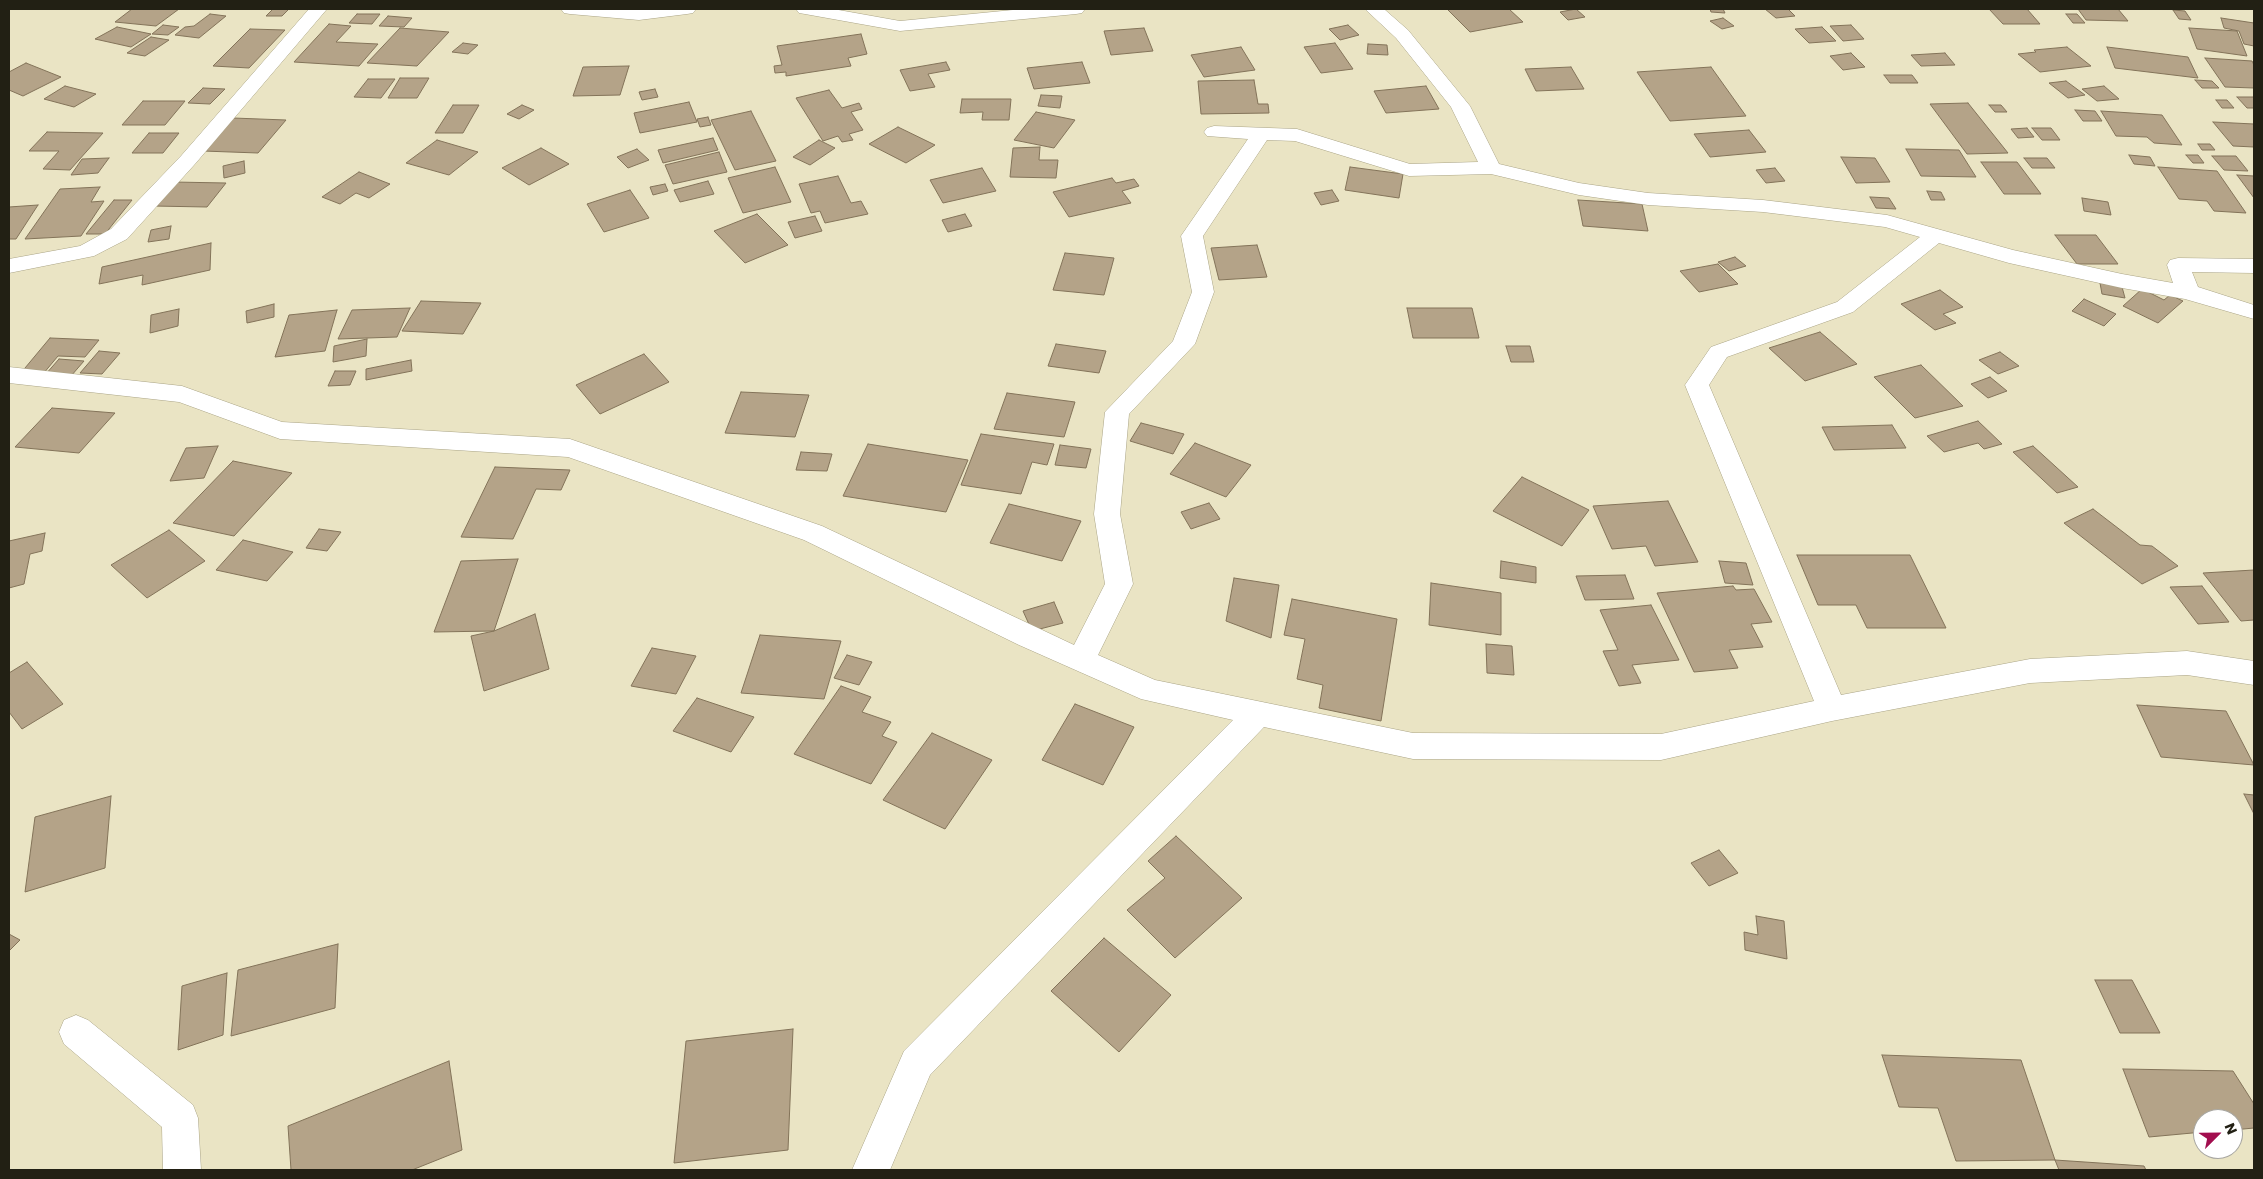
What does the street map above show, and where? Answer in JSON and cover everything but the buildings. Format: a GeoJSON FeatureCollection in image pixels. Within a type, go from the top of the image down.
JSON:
{"type":"FeatureCollection","features":[{"type":"Feature","properties":{"kind":"street"},"geometry":{"type":"LineString","coordinates":[[9,266],[86,251],[119,234],[188,160],[318,9]]}},
{"type":"Feature","properties":{"kind":"street"},"geometry":{"type":"LineString","coordinates":[[570,9],[640,15],[687,9]]}},
{"type":"Feature","properties":{"kind":"street"},"geometry":{"type":"LineString","coordinates":[[805,9],[900,26],[1076,9]]}},
{"type":"Feature","properties":{"kind":"street"},"geometry":{"type":"LineString","coordinates":[[1374,9],[1402,34],[1460,106],[1491,168]]}},
{"type":"Feature","properties":{"kind":"street"},"geometry":{"type":"LineString","coordinates":[[1214,132],[1297,135],[1409,170],[1491,168],[1579,189],[1648,199],[1763,206],[1887,221],[2028,260],[2122,281],[2188,292],[2254,312]]}},
{"type":"Feature","properties":{"kind":"street"},"geometry":{"type":"LineString","coordinates":[[1081,660],[1119,584],[1107,514],[1117,412],[1183,344],[1203,292],[1192,236],[1261,134]]}},
{"type":"Feature","properties":{"kind":"street"},"geometry":{"type":"LineString","coordinates":[[1832,709],[1697,385],[1719,352],[1845,307],[1936,235]]}},
{"type":"Feature","properties":{"kind":"street"},"geometry":{"type":"LineString","coordinates":[[2188,292],[2178,265],[2254,266]]}},
{"type":"Feature","properties":{"kind":"street"},"geometry":{"type":"LineString","coordinates":[[9,375],[182,394],[280,430],[570,448],[813,533],[1029,637],[1151,691],[1413,746],[1661,747],[1832,709],[2030,671],[2187,663],[2254,673]]}},
{"type":"Feature","properties":{"kind":"street"},"geometry":{"type":"LineString","coordinates":[[871,1170],[917,1063],[1259,713]]}},
{"type":"Feature","properties":{"kind":"street"},"geometry":{"type":"LineString","coordinates":[[76,1032],[180,1118],[182,1170]]}}]}
